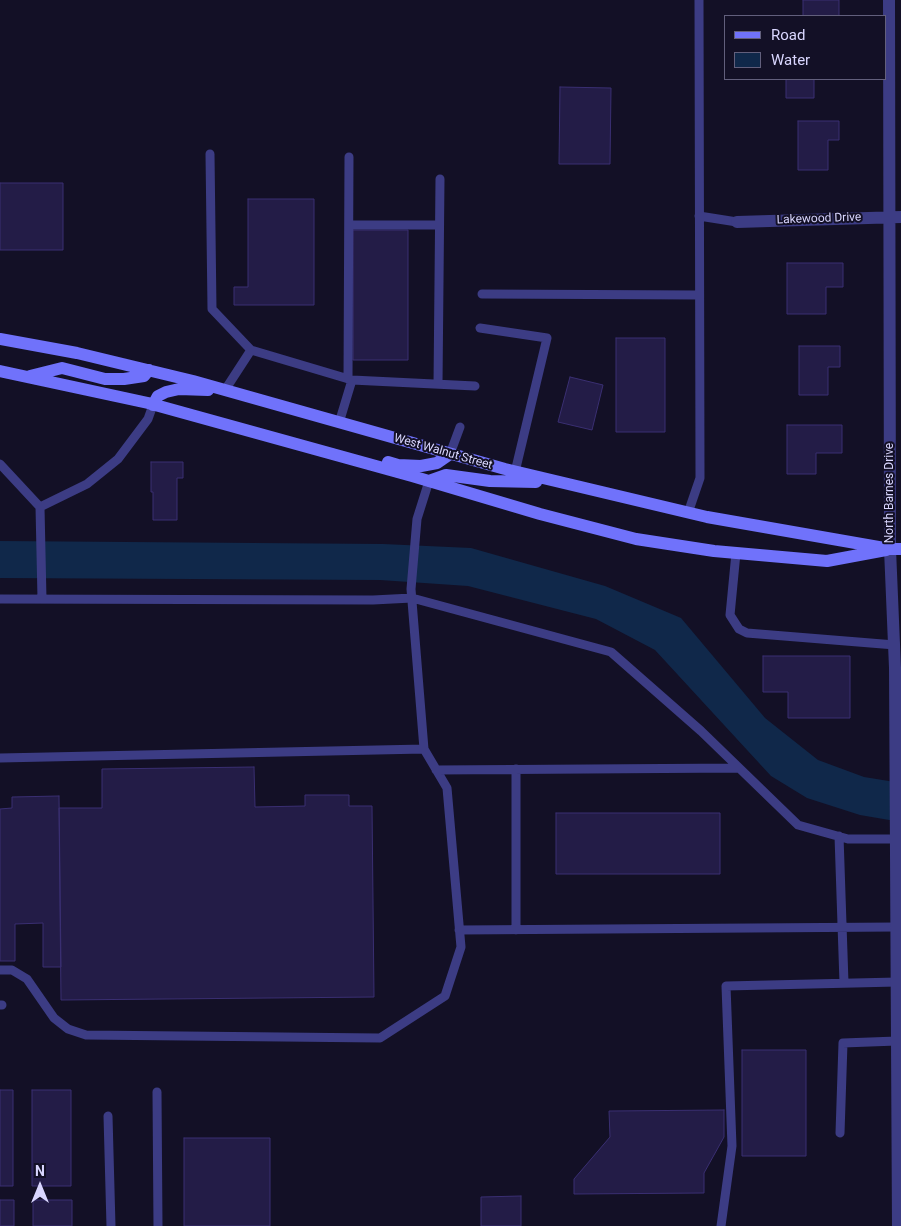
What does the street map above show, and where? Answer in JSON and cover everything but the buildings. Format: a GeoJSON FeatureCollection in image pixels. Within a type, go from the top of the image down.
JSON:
{"type":"FeatureCollection","features":[{"type":"Feature","properties":{"kind":"main road","name":"West Walnut Street"},"geometry":{"type":"LineString","coordinates":[[0,340],[77,353],[149,370],[515,472],[688,512],[895,549]]}},
{"type":"Feature","properties":{"kind":"main road"},"geometry":{"type":"LineString","coordinates":[[28,376],[62,368],[105,379],[124,379],[144,376],[149,370]]}},
{"type":"Feature","properties":{"kind":"main road"},"geometry":{"type":"LineString","coordinates":[[0,371],[153,405],[429,481],[540,514],[636,539],[736,553],[828,561],[895,549]]}},
{"type":"Feature","properties":{"kind":"main road"},"geometry":{"type":"LineString","coordinates":[[153,405],[158,396],[179,389],[225,390]]}},
{"type":"Feature","properties":{"kind":"main road"},"geometry":{"type":"LineString","coordinates":[[334,455],[355,452],[398,465],[420,466],[437,463],[450,454]]}},
{"type":"Feature","properties":{"kind":"main road"},"geometry":{"type":"LineString","coordinates":[[429,481],[446,475],[490,480],[563,483]]}},
{"type":"Feature","properties":{"kind":"street","name":"North Barnes Drive"},"geometry":{"type":"LineString","coordinates":[[889,0],[895,217],[895,645],[898,668],[896,836],[899,869],[897,927],[899,956],[897,982],[898,1226]]}},
{"type":"Feature","properties":{"kind":"street","name":"Lakewood Drive"},"geometry":{"type":"LineString","coordinates":[[738,222],[895,217]]}},
{"type":"Feature","properties":{"kind":"lane"},"geometry":{"type":"LineString","coordinates":[[688,512],[700,478],[699,0]]}},
{"type":"Feature","properties":{"kind":"lane"},"geometry":{"type":"LineString","coordinates":[[210,154],[212,309],[251,350],[350,379],[476,386]]}},
{"type":"Feature","properties":{"kind":"lane"},"geometry":{"type":"LineString","coordinates":[[339,423],[350,379],[349,157]]}},
{"type":"Feature","properties":{"kind":"lane"},"geometry":{"type":"LineString","coordinates":[[438,384],[440,179]]}},
{"type":"Feature","properties":{"kind":"lane"},"geometry":{"type":"LineString","coordinates":[[699,216],[738,222]]}},
{"type":"Feature","properties":{"kind":"lane"},"geometry":{"type":"LineString","coordinates":[[349,225],[440,225]]}},
{"type":"Feature","properties":{"kind":"lane"},"geometry":{"type":"LineString","coordinates":[[482,294],[699,294]]}},
{"type":"Feature","properties":{"kind":"lane"},"geometry":{"type":"LineString","coordinates":[[480,328],[547,338],[515,472]]}},
{"type":"Feature","properties":{"kind":"lane"},"geometry":{"type":"LineString","coordinates":[[225,390],[251,350]]}},
{"type":"Feature","properties":{"kind":"lane"},"geometry":{"type":"LineString","coordinates":[[40,507],[87,484],[118,459],[148,419],[153,405]]}},
{"type":"Feature","properties":{"kind":"lane"},"geometry":{"type":"LineString","coordinates":[[450,454],[460,428]]}},
{"type":"Feature","properties":{"kind":"lane"},"geometry":{"type":"LineString","coordinates":[[0,464],[40,507],[42,594]]}},
{"type":"Feature","properties":{"kind":"lane"},"geometry":{"type":"LineString","coordinates":[[0,970],[12,970],[27,980],[54,1018],[68,1029],[86,1035],[380,1038],[445,996],[461,948],[460,930],[447,788],[424,749],[412,594],[417,519],[429,481]]}},
{"type":"Feature","properties":{"kind":"lane"},"geometry":{"type":"LineString","coordinates":[[736,553],[730,616],[739,629],[747,633],[895,645]]}},
{"type":"Feature","properties":{"kind":"lane"},"geometry":{"type":"LineString","coordinates":[[0,599],[42,594],[373,600],[412,594],[611,652],[701,731],[798,825],[848,839],[896,836]]}},
{"type":"Feature","properties":{"kind":"lane"},"geometry":{"type":"LineString","coordinates":[[0,758],[424,749]]}},
{"type":"Feature","properties":{"kind":"lane"},"geometry":{"type":"LineString","coordinates":[[436,770],[739,768]]}},
{"type":"Feature","properties":{"kind":"lane"},"geometry":{"type":"LineString","coordinates":[[516,769],[516,930]]}},
{"type":"Feature","properties":{"kind":"lane"},"geometry":{"type":"LineString","coordinates":[[839,836],[844,983]]}},
{"type":"Feature","properties":{"kind":"lane"},"geometry":{"type":"LineString","coordinates":[[460,930],[897,927]]}},
{"type":"Feature","properties":{"kind":"lane"},"geometry":{"type":"LineString","coordinates":[[721,1226],[732,1146],[726,986],[897,982]]}},
{"type":"Feature","properties":{"kind":"lane"},"geometry":{"type":"LineString","coordinates":[[840,1133],[843,1043],[897,1042]]}},
{"type":"Feature","properties":{"kind":"lane"},"geometry":{"type":"LineString","coordinates":[[157,1092],[158,1226]]}},
{"type":"Feature","properties":{"kind":"lane"},"geometry":{"type":"LineString","coordinates":[[108,1116],[111,1226]]}},
{"type":"Feature","properties":{"kind":"water"},"geometry":{"type":"Polygon","coordinates":[[[0,541],[383,544],[471,548],[605,586],[681,618],[765,718],[818,760],[864,777],[901,783],[901,822],[860,815],[807,798],[771,776],[655,650],[596,619],[468,586],[380,580],[0,578],[0,541]]]}}]}
